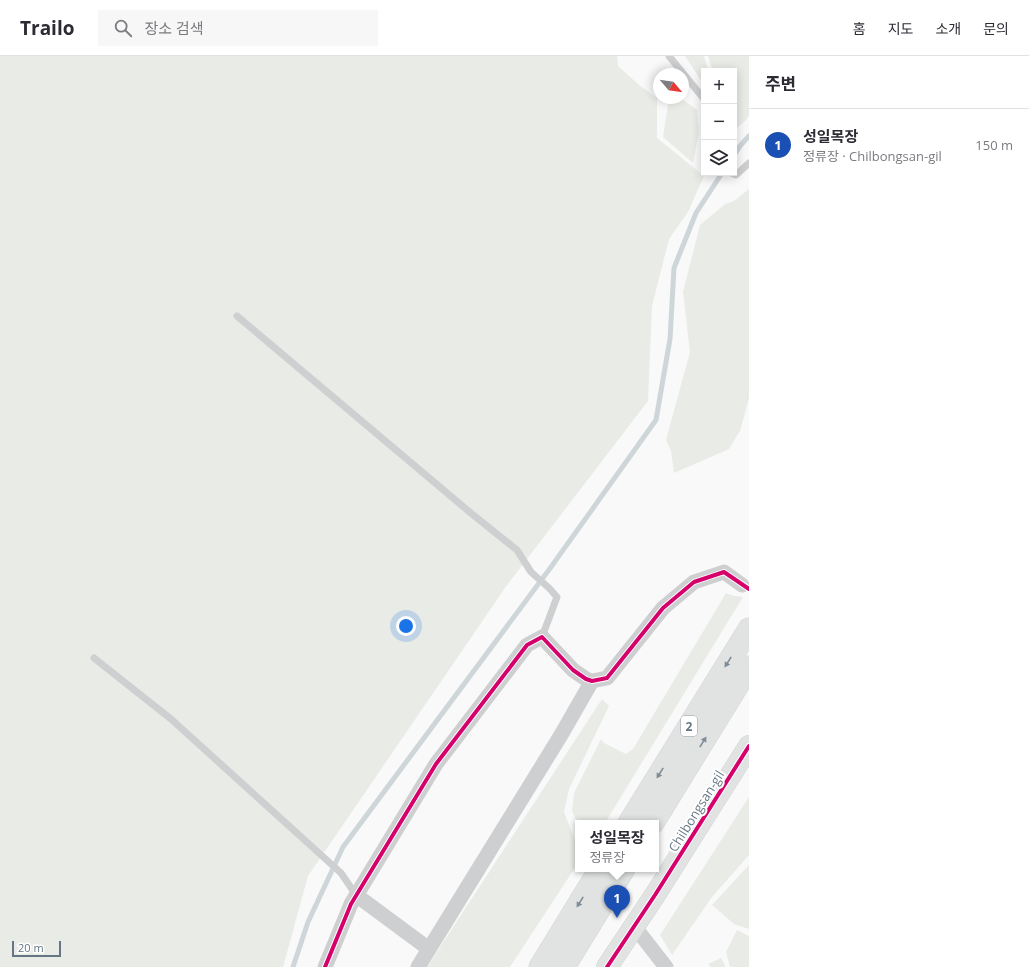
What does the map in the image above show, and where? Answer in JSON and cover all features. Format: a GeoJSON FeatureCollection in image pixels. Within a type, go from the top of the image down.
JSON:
{"type":"FeatureCollection","features":[{"type":"Feature","properties":{"kind":"main road","name":"2"},"geometry":{"type":"LineString","coordinates":[[631,820],[749,629]]}},
{"type":"Feature","properties":{"kind":"main road","name":"2"},"geometry":{"type":"LineString","coordinates":[[655,820],[749,667]]}},
{"type":"Feature","properties":{"kind":"main road"},"geometry":{"type":"LineString","coordinates":[[540,967],[598,872]]}},
{"type":"Feature","properties":{"kind":"main road"},"geometry":{"type":"LineString","coordinates":[[564,967],[622,872]]}},
{"type":"Feature","properties":{"kind":"street"},"geometry":{"type":"LineString","coordinates":[[325,967],[356,895],[436,764],[527,645],[542,637],[573,670],[592,681],[607,678],[663,608],[694,582],[724,572],[742,585]]}},
{"type":"Feature","properties":{"kind":"street"},"geometry":{"type":"LineString","coordinates":[[418,967],[561,735],[592,681]]}},
{"type":"Feature","properties":{"kind":"street","name":"Chilbongsan-gil"},"geometry":{"type":"LineString","coordinates":[[607,967],[749,746]]}},
{"type":"Feature","properties":{"kind":"street"},"geometry":{"type":"LineString","coordinates":[[356,895],[429,949]]}},
{"type":"Feature","properties":{"kind":"street"},"geometry":{"type":"LineString","coordinates":[[634,926],[666,967]]}},
{"type":"Feature","properties":{"kind":"lane"},"geometry":{"type":"LineString","coordinates":[[669,56],[701,95]]}},
{"type":"Feature","properties":{"kind":"lane"},"geometry":{"type":"LineString","coordinates":[[737,174],[749,163]]}},
{"type":"Feature","properties":{"kind":"lane"},"geometry":{"type":"LineString","coordinates":[[237,316],[472,514],[517,550],[531,572],[550,588],[557,597],[542,637]]}},
{"type":"Feature","properties":{"kind":"lane"},"geometry":{"type":"LineString","coordinates":[[94,658],[171,719],[341,873],[356,895]]}},
{"type":"Feature","properties":{"kind":"shaded area"},"geometry":{"type":"Polygon","coordinates":[[[0,56],[617,56],[618,66],[653,95],[653,104],[657,104],[657,138],[701,174],[701,176],[704,176],[688,212],[669,239],[652,306],[648,401],[507,585],[308,876],[283,967],[0,967],[0,56]]]}},
{"type":"Feature","properties":{"kind":"shaded area"},"geometry":{"type":"Polygon","coordinates":[[[685,56],[704,56],[707,68],[701,68],[701,80],[685,56]]]}},
{"type":"Feature","properties":{"kind":"shaded area"},"geometry":{"type":"Polygon","coordinates":[[[708,56],[749,56],[749,116],[737,128],[737,68],[712,68],[708,56]]]}},
{"type":"Feature","properties":{"kind":"shaded area"},"geometry":{"type":"Polygon","coordinates":[[[668,104],[689,104],[697,110],[699,132],[693,163],[663,137],[668,104]]]}},
{"type":"Feature","properties":{"kind":"shaded area"},"geometry":{"type":"Polygon","coordinates":[[[749,189],[749,398],[740,431],[729,449],[674,473],[671,451],[666,440],[690,352],[683,292],[700,225],[725,204],[734,201],[749,189]]]}},
{"type":"Feature","properties":{"kind":"shaded area"},"geometry":{"type":"Polygon","coordinates":[[[726,593],[743,597],[607,820],[576,820],[572,811],[574,793],[601,739],[604,743],[626,754],[633,749],[726,593]]]}},
{"type":"Feature","properties":{"kind":"shaded area"},"geometry":{"type":"Polygon","coordinates":[[[602,699],[609,706],[569,789],[564,812],[575,840],[575,868],[510,967],[427,967],[602,699]]]}},
{"type":"Feature","properties":{"kind":"shaded area"},"geometry":{"type":"Polygon","coordinates":[[[749,797],[749,855],[712,897],[672,955],[660,935],[749,797]]]}},
{"type":"Feature","properties":{"kind":"shaded area"},"geometry":{"type":"Polygon","coordinates":[[[749,865],[749,929],[734,924],[712,905],[749,865]]]}},
{"type":"Feature","properties":{"kind":"shaded area"},"geometry":{"type":"Polygon","coordinates":[[[737,930],[749,936],[749,967],[730,967],[726,952],[737,930]]]}},
{"type":"Feature","properties":{"kind":"shaded area"},"geometry":{"type":"Polygon","coordinates":[[[721,958],[726,967],[711,967],[708,964],[721,958]]]}},
{"type":"Feature","properties":{"kind":"waterway"},"geometry":{"type":"LineString","coordinates":[[737,150],[749,136]]}},
{"type":"Feature","properties":{"kind":"waterway"},"geometry":{"type":"LineString","coordinates":[[293,967],[308,922],[343,847],[551,567],[656,420],[670,339],[674,268],[696,213],[720,176]]}},
{"type":"Feature","properties":{"kind":"cycle path"},"geometry":{"type":"LineString","coordinates":[[325,967],[351,904],[436,764],[527,645],[542,637],[573,670],[586,679],[592,681],[607,678],[663,608],[694,582],[724,572],[749,589]]}},
{"type":"Feature","properties":{"kind":"cycle path"},"geometry":{"type":"LineString","coordinates":[[607,967],[655,895],[749,746]]}},
{"type":"Feature","properties":{"kind":"place","name":"성일목장"},"geometry":{"type":"Point","coordinates":[617,918]}}]}
